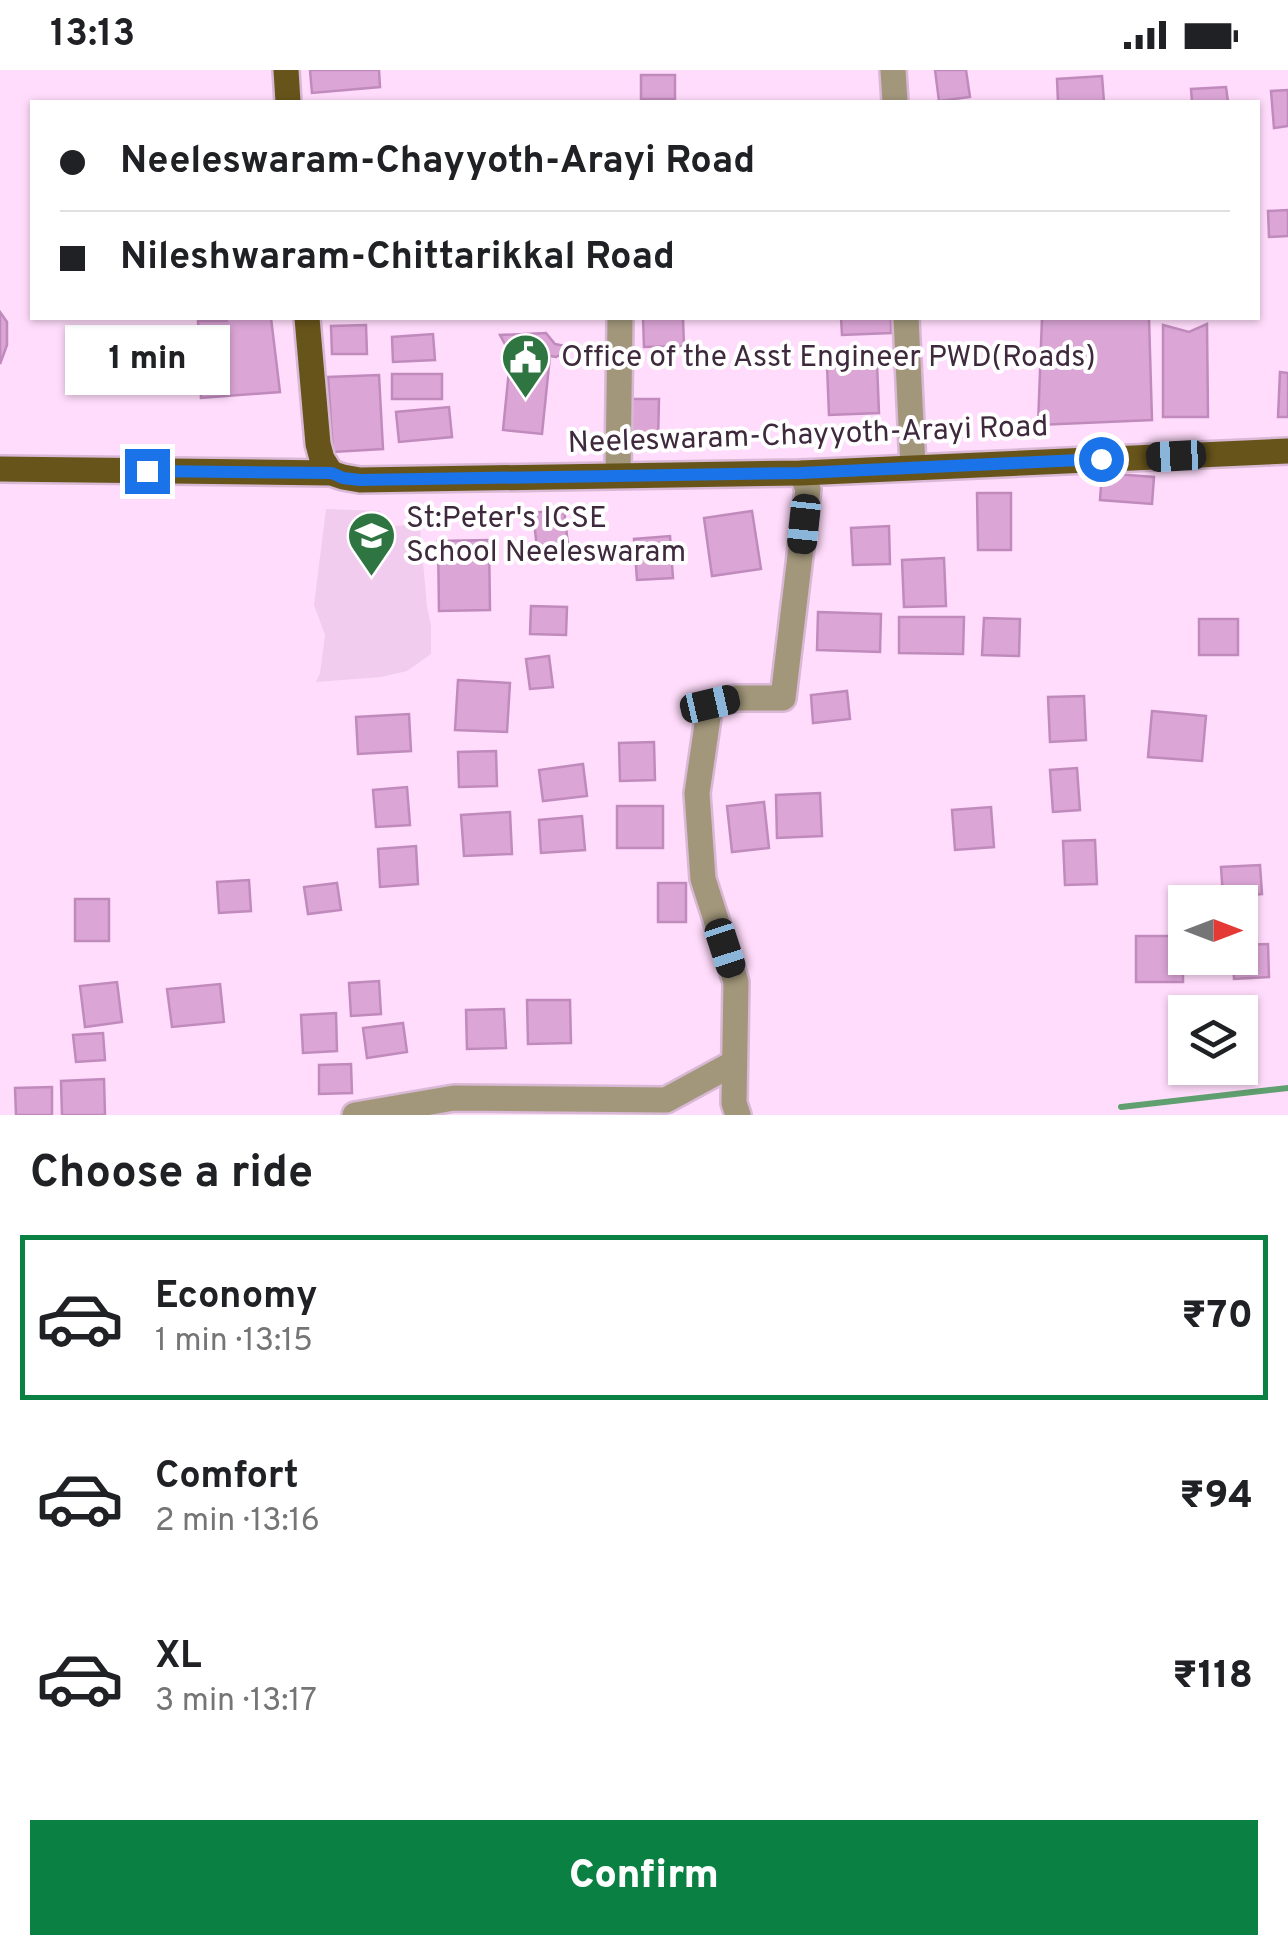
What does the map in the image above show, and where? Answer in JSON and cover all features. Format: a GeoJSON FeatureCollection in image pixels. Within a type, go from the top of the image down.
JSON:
{"type":"FeatureCollection","features":[{"type":"Feature","properties":{"kind":"main road"},"geometry":{"type":"LineString","coordinates":[[286,70],[288,100]]}},
{"type":"Feature","properties":{"kind":"main road"},"geometry":{"type":"LineString","coordinates":[[307,320],[318,444],[322,460],[332,473]]}},
{"type":"Feature","properties":{"kind":"main road","name":"Neeleswaram-Chayyoth-Arayi Road"},"geometry":{"type":"LineString","coordinates":[[0,470],[332,473],[360,480],[801,473],[1288,451]]}},
{"type":"Feature","properties":{"kind":"street"},"geometry":{"type":"LineString","coordinates":[[893,70],[895,100]]}},
{"type":"Feature","properties":{"kind":"street"},"geometry":{"type":"LineString","coordinates":[[618,475],[620,320]]}},
{"type":"Feature","properties":{"kind":"street"},"geometry":{"type":"LineString","coordinates":[[906,320],[913,468]]}},
{"type":"Feature","properties":{"kind":"street"},"geometry":{"type":"LineString","coordinates":[[738,1115],[734,1103],[736,982],[703,879],[697,794],[710,704],[736,698],[783,698],[808,489],[801,473]]}},
{"type":"Feature","properties":{"kind":"street"},"geometry":{"type":"LineString","coordinates":[[355,1115],[454,1098],[666,1100],[734,1063]]}},
{"type":"Feature","properties":{"kind":"shaded area","name":"St:Peter's ICSE School Neeleswaram"},"geometry":{"type":"Polygon","coordinates":[[[326,509],[380,511],[388,527],[420,528],[431,654],[407,671],[316,682],[325,635],[314,605],[326,509]]]}},
{"type":"Feature","properties":{"kind":"building"},"geometry":{"type":"Polygon","coordinates":[[[310,70],[379,70],[380,87],[312,93],[310,70]]]}},
{"type":"Feature","properties":{"kind":"building"},"geometry":{"type":"Polygon","coordinates":[[[935,70],[966,70],[970,97],[939,100],[935,70]]]}},
{"type":"Feature","properties":{"kind":"building"},"geometry":{"type":"Polygon","coordinates":[[[641,75],[675,75],[675,99],[641,99],[641,75]]]}},
{"type":"Feature","properties":{"kind":"building"},"geometry":{"type":"Polygon","coordinates":[[[1102,76],[1104,100],[1058,100],[1057,79],[1102,76]]]}},
{"type":"Feature","properties":{"kind":"building"},"geometry":{"type":"Polygon","coordinates":[[[1226,87],[1228,100],[1192,100],[1191,89],[1226,87]]]}},
{"type":"Feature","properties":{"kind":"building"},"geometry":{"type":"Polygon","coordinates":[[[1288,90],[1288,126],[1274,128],[1271,91],[1288,90]]]}},
{"type":"Feature","properties":{"kind":"building"},"geometry":{"type":"Polygon","coordinates":[[[1288,210],[1288,236],[1269,237],[1268,211],[1288,210]]]}},
{"type":"Feature","properties":{"kind":"building"},"geometry":{"type":"Polygon","coordinates":[[[0,312],[7,322],[7,345],[0,364],[0,312]]]}},
{"type":"Feature","properties":{"kind":"building"},"geometry":{"type":"Polygon","coordinates":[[[271,320],[280,392],[201,398],[198,321],[271,320]]]}},
{"type":"Feature","properties":{"kind":"building"},"geometry":{"type":"Polygon","coordinates":[[[643,320],[683,320],[684,346],[644,347],[643,320]]]}},
{"type":"Feature","properties":{"kind":"building"},"geometry":{"type":"Polygon","coordinates":[[[841,320],[891,320],[891,333],[842,335],[841,320]]]}},
{"type":"Feature","properties":{"kind":"building"},"geometry":{"type":"Polygon","coordinates":[[[1042,320],[1149,320],[1152,420],[1038,425],[1042,320]]]}},
{"type":"Feature","properties":{"kind":"building"},"geometry":{"type":"Polygon","coordinates":[[[1207,324],[1208,417],[1163,417],[1163,325],[1189,332],[1207,324]]]}},
{"type":"Feature","properties":{"kind":"building"},"geometry":{"type":"Polygon","coordinates":[[[366,325],[367,354],[332,354],[331,326],[366,325]]]}},
{"type":"Feature","properties":{"kind":"building","name":"Office of the Asst Engineer PWD(Roads)"},"geometry":{"type":"Polygon","coordinates":[[[546,333],[555,344],[565,346],[564,353],[550,356],[542,434],[503,430],[509,370],[507,348],[500,335],[546,333]]]}},
{"type":"Feature","properties":{"kind":"building"},"geometry":{"type":"Polygon","coordinates":[[[433,334],[435,360],[393,362],[392,337],[433,334]]]}},
{"type":"Feature","properties":{"kind":"building"},"geometry":{"type":"Polygon","coordinates":[[[877,363],[879,413],[829,415],[827,365],[877,363]]]}},
{"type":"Feature","properties":{"kind":"building"},"geometry":{"type":"Polygon","coordinates":[[[1280,372],[1288,373],[1288,417],[1278,417],[1280,372]]]}},
{"type":"Feature","properties":{"kind":"building"},"geometry":{"type":"Polygon","coordinates":[[[392,374],[442,374],[442,399],[392,399],[392,374]]]}},
{"type":"Feature","properties":{"kind":"building"},"geometry":{"type":"Polygon","coordinates":[[[379,375],[383,449],[333,452],[328,377],[379,375]]]}},
{"type":"Feature","properties":{"kind":"building"},"geometry":{"type":"Polygon","coordinates":[[[625,399],[659,399],[658,441],[623,442],[625,399]]]}},
{"type":"Feature","properties":{"kind":"building"},"geometry":{"type":"Polygon","coordinates":[[[449,407],[452,437],[399,442],[396,412],[449,407]]]}},
{"type":"Feature","properties":{"kind":"building"},"geometry":{"type":"Polygon","coordinates":[[[1102,473],[1154,477],[1152,504],[1100,500],[1102,473]]]}},
{"type":"Feature","properties":{"kind":"building"},"geometry":{"type":"Polygon","coordinates":[[[977,493],[1011,493],[1011,550],[978,550],[977,493]]]}},
{"type":"Feature","properties":{"kind":"building"},"geometry":{"type":"Polygon","coordinates":[[[564,509],[568,545],[537,548],[533,513],[564,509]]]}},
{"type":"Feature","properties":{"kind":"building"},"geometry":{"type":"Polygon","coordinates":[[[752,511],[761,569],[712,576],[704,518],[752,511]]]}},
{"type":"Feature","properties":{"kind":"building"},"geometry":{"type":"Polygon","coordinates":[[[889,526],[890,564],[853,565],[851,528],[889,526]]]}},
{"type":"Feature","properties":{"kind":"building"},"geometry":{"type":"Polygon","coordinates":[[[670,536],[673,578],[637,580],[634,539],[670,536]]]}},
{"type":"Feature","properties":{"kind":"building"},"geometry":{"type":"Polygon","coordinates":[[[489,540],[490,610],[439,611],[438,541],[489,540]]]}},
{"type":"Feature","properties":{"kind":"building"},"geometry":{"type":"Polygon","coordinates":[[[944,558],[946,606],[904,607],[902,560],[944,558]]]}},
{"type":"Feature","properties":{"kind":"building"},"geometry":{"type":"Polygon","coordinates":[[[531,606],[567,607],[566,635],[530,634],[531,606]]]}},
{"type":"Feature","properties":{"kind":"building"},"geometry":{"type":"Polygon","coordinates":[[[818,612],[881,614],[880,652],[817,650],[818,612]]]}},
{"type":"Feature","properties":{"kind":"building"},"geometry":{"type":"Polygon","coordinates":[[[899,617],[964,617],[963,654],[899,653],[899,617]]]}},
{"type":"Feature","properties":{"kind":"building"},"geometry":{"type":"Polygon","coordinates":[[[984,618],[1020,619],[1019,656],[982,655],[984,618]]]}},
{"type":"Feature","properties":{"kind":"building"},"geometry":{"type":"Polygon","coordinates":[[[1199,619],[1238,619],[1238,655],[1199,655],[1199,619]]]}},
{"type":"Feature","properties":{"kind":"building"},"geometry":{"type":"Polygon","coordinates":[[[549,656],[553,687],[530,689],[526,659],[549,656]]]}},
{"type":"Feature","properties":{"kind":"building"},"geometry":{"type":"Polygon","coordinates":[[[458,680],[510,683],[507,732],[455,730],[458,680]]]}},
{"type":"Feature","properties":{"kind":"building"},"geometry":{"type":"Polygon","coordinates":[[[847,691],[850,719],[813,723],[811,695],[847,691]]]}},
{"type":"Feature","properties":{"kind":"building"},"geometry":{"type":"Polygon","coordinates":[[[1084,696],[1086,740],[1050,742],[1048,697],[1084,696]]]}},
{"type":"Feature","properties":{"kind":"building"},"geometry":{"type":"Polygon","coordinates":[[[1152,711],[1206,716],[1202,761],[1148,757],[1152,711]]]}},
{"type":"Feature","properties":{"kind":"building"},"geometry":{"type":"Polygon","coordinates":[[[409,714],[411,751],[358,754],[356,717],[409,714]]]}},
{"type":"Feature","properties":{"kind":"building"},"geometry":{"type":"Polygon","coordinates":[[[654,742],[655,780],[620,781],[619,743],[654,742]]]}},
{"type":"Feature","properties":{"kind":"building"},"geometry":{"type":"Polygon","coordinates":[[[496,751],[497,786],[459,787],[458,752],[496,751]]]}},
{"type":"Feature","properties":{"kind":"building"},"geometry":{"type":"Polygon","coordinates":[[[583,764],[587,796],[543,801],[539,770],[583,764]]]}},
{"type":"Feature","properties":{"kind":"building"},"geometry":{"type":"Polygon","coordinates":[[[1077,768],[1080,810],[1053,812],[1050,770],[1077,768]]]}},
{"type":"Feature","properties":{"kind":"building"},"geometry":{"type":"Polygon","coordinates":[[[407,787],[410,825],[376,827],[373,790],[407,787]]]}},
{"type":"Feature","properties":{"kind":"building"},"geometry":{"type":"Polygon","coordinates":[[[820,793],[822,836],[777,838],[776,795],[820,793]]]}},
{"type":"Feature","properties":{"kind":"building"},"geometry":{"type":"Polygon","coordinates":[[[764,802],[769,848],[732,852],[727,806],[764,802]]]}},
{"type":"Feature","properties":{"kind":"building"},"geometry":{"type":"Polygon","coordinates":[[[617,806],[663,806],[663,848],[617,848],[617,806]]]}},
{"type":"Feature","properties":{"kind":"building"},"geometry":{"type":"Polygon","coordinates":[[[991,807],[994,847],[955,850],[952,810],[991,807]]]}},
{"type":"Feature","properties":{"kind":"building"},"geometry":{"type":"Polygon","coordinates":[[[510,812],[512,854],[464,856],[461,815],[510,812]]]}},
{"type":"Feature","properties":{"kind":"building"},"geometry":{"type":"Polygon","coordinates":[[[582,816],[585,850],[541,853],[539,820],[582,816]]]}},
{"type":"Feature","properties":{"kind":"building"},"geometry":{"type":"Polygon","coordinates":[[[1095,840],[1097,884],[1065,885],[1063,841],[1095,840]]]}},
{"type":"Feature","properties":{"kind":"building"},"geometry":{"type":"Polygon","coordinates":[[[416,846],[418,884],[380,887],[378,849],[416,846]]]}},
{"type":"Feature","properties":{"kind":"building"},"geometry":{"type":"Polygon","coordinates":[[[1260,865],[1262,894],[1258,894],[1258,885],[1222,885],[1221,867],[1260,865]]]}},
{"type":"Feature","properties":{"kind":"building"},"geometry":{"type":"Polygon","coordinates":[[[249,880],[251,911],[219,913],[217,882],[249,880]]]}},
{"type":"Feature","properties":{"kind":"building"},"geometry":{"type":"Polygon","coordinates":[[[337,883],[341,910],[308,914],[304,887],[337,883]]]}},
{"type":"Feature","properties":{"kind":"building"},"geometry":{"type":"Polygon","coordinates":[[[658,883],[686,883],[686,922],[658,922],[658,883]]]}},
{"type":"Feature","properties":{"kind":"building"},"geometry":{"type":"Polygon","coordinates":[[[75,899],[109,899],[109,941],[75,941],[75,899]]]}},
{"type":"Feature","properties":{"kind":"building"},"geometry":{"type":"Polygon","coordinates":[[[1136,936],[1168,936],[1168,975],[1183,975],[1183,982],[1136,982],[1136,936]]]}},
{"type":"Feature","properties":{"kind":"building"},"geometry":{"type":"Polygon","coordinates":[[[1258,944],[1268,944],[1269,977],[1234,979],[1234,975],[1258,975],[1258,944]]]}},
{"type":"Feature","properties":{"kind":"building"},"geometry":{"type":"Polygon","coordinates":[[[379,981],[381,1014],[351,1016],[349,983],[379,981]]]}},
{"type":"Feature","properties":{"kind":"building"},"geometry":{"type":"Polygon","coordinates":[[[117,982],[122,1022],[85,1027],[80,986],[117,982]]]}},
{"type":"Feature","properties":{"kind":"building"},"geometry":{"type":"Polygon","coordinates":[[[220,984],[224,1022],[172,1027],[167,989],[220,984]]]}},
{"type":"Feature","properties":{"kind":"building"},"geometry":{"type":"Polygon","coordinates":[[[527,1000],[570,1000],[571,1043],[528,1044],[527,1000]]]}},
{"type":"Feature","properties":{"kind":"building"},"geometry":{"type":"Polygon","coordinates":[[[504,1009],[506,1048],[467,1049],[466,1010],[504,1009]]]}},
{"type":"Feature","properties":{"kind":"building"},"geometry":{"type":"Polygon","coordinates":[[[336,1013],[337,1051],[303,1053],[301,1015],[336,1013]]]}},
{"type":"Feature","properties":{"kind":"building"},"geometry":{"type":"Polygon","coordinates":[[[403,1023],[407,1052],[367,1058],[363,1028],[403,1023]]]}},
{"type":"Feature","properties":{"kind":"building"},"geometry":{"type":"Polygon","coordinates":[[[103,1033],[105,1060],[76,1062],[73,1035],[103,1033]]]}},
{"type":"Feature","properties":{"kind":"building"},"geometry":{"type":"Polygon","coordinates":[[[351,1064],[352,1093],[319,1094],[319,1065],[351,1064]]]}},
{"type":"Feature","properties":{"kind":"building"},"geometry":{"type":"Polygon","coordinates":[[[104,1079],[105,1115],[62,1115],[61,1081],[104,1079]]]}},
{"type":"Feature","properties":{"kind":"building"},"geometry":{"type":"Polygon","coordinates":[[[52,1087],[52,1115],[16,1115],[15,1088],[52,1087]]]}},
{"type":"Feature","properties":{"kind":"waterway"},"geometry":{"type":"LineString","coordinates":[[1121,1107],[1288,1088]]}},
{"type":"Feature","properties":{"kind":"place","name":"Office of the Asst Engineer PWD(Roads)"},"geometry":{"type":"Point","coordinates":[526,400]}},
{"type":"Feature","properties":{"kind":"place","name":"St:Peter's ICSE School Neeleswaram"},"geometry":{"type":"Point","coordinates":[371,578]}},
{"type":"Feature","properties":{"kind":"route"},"geometry":{"type":"LineString","coordinates":[[147,471],[332,473],[360,480],[801,473],[1101,459]]}}]}
